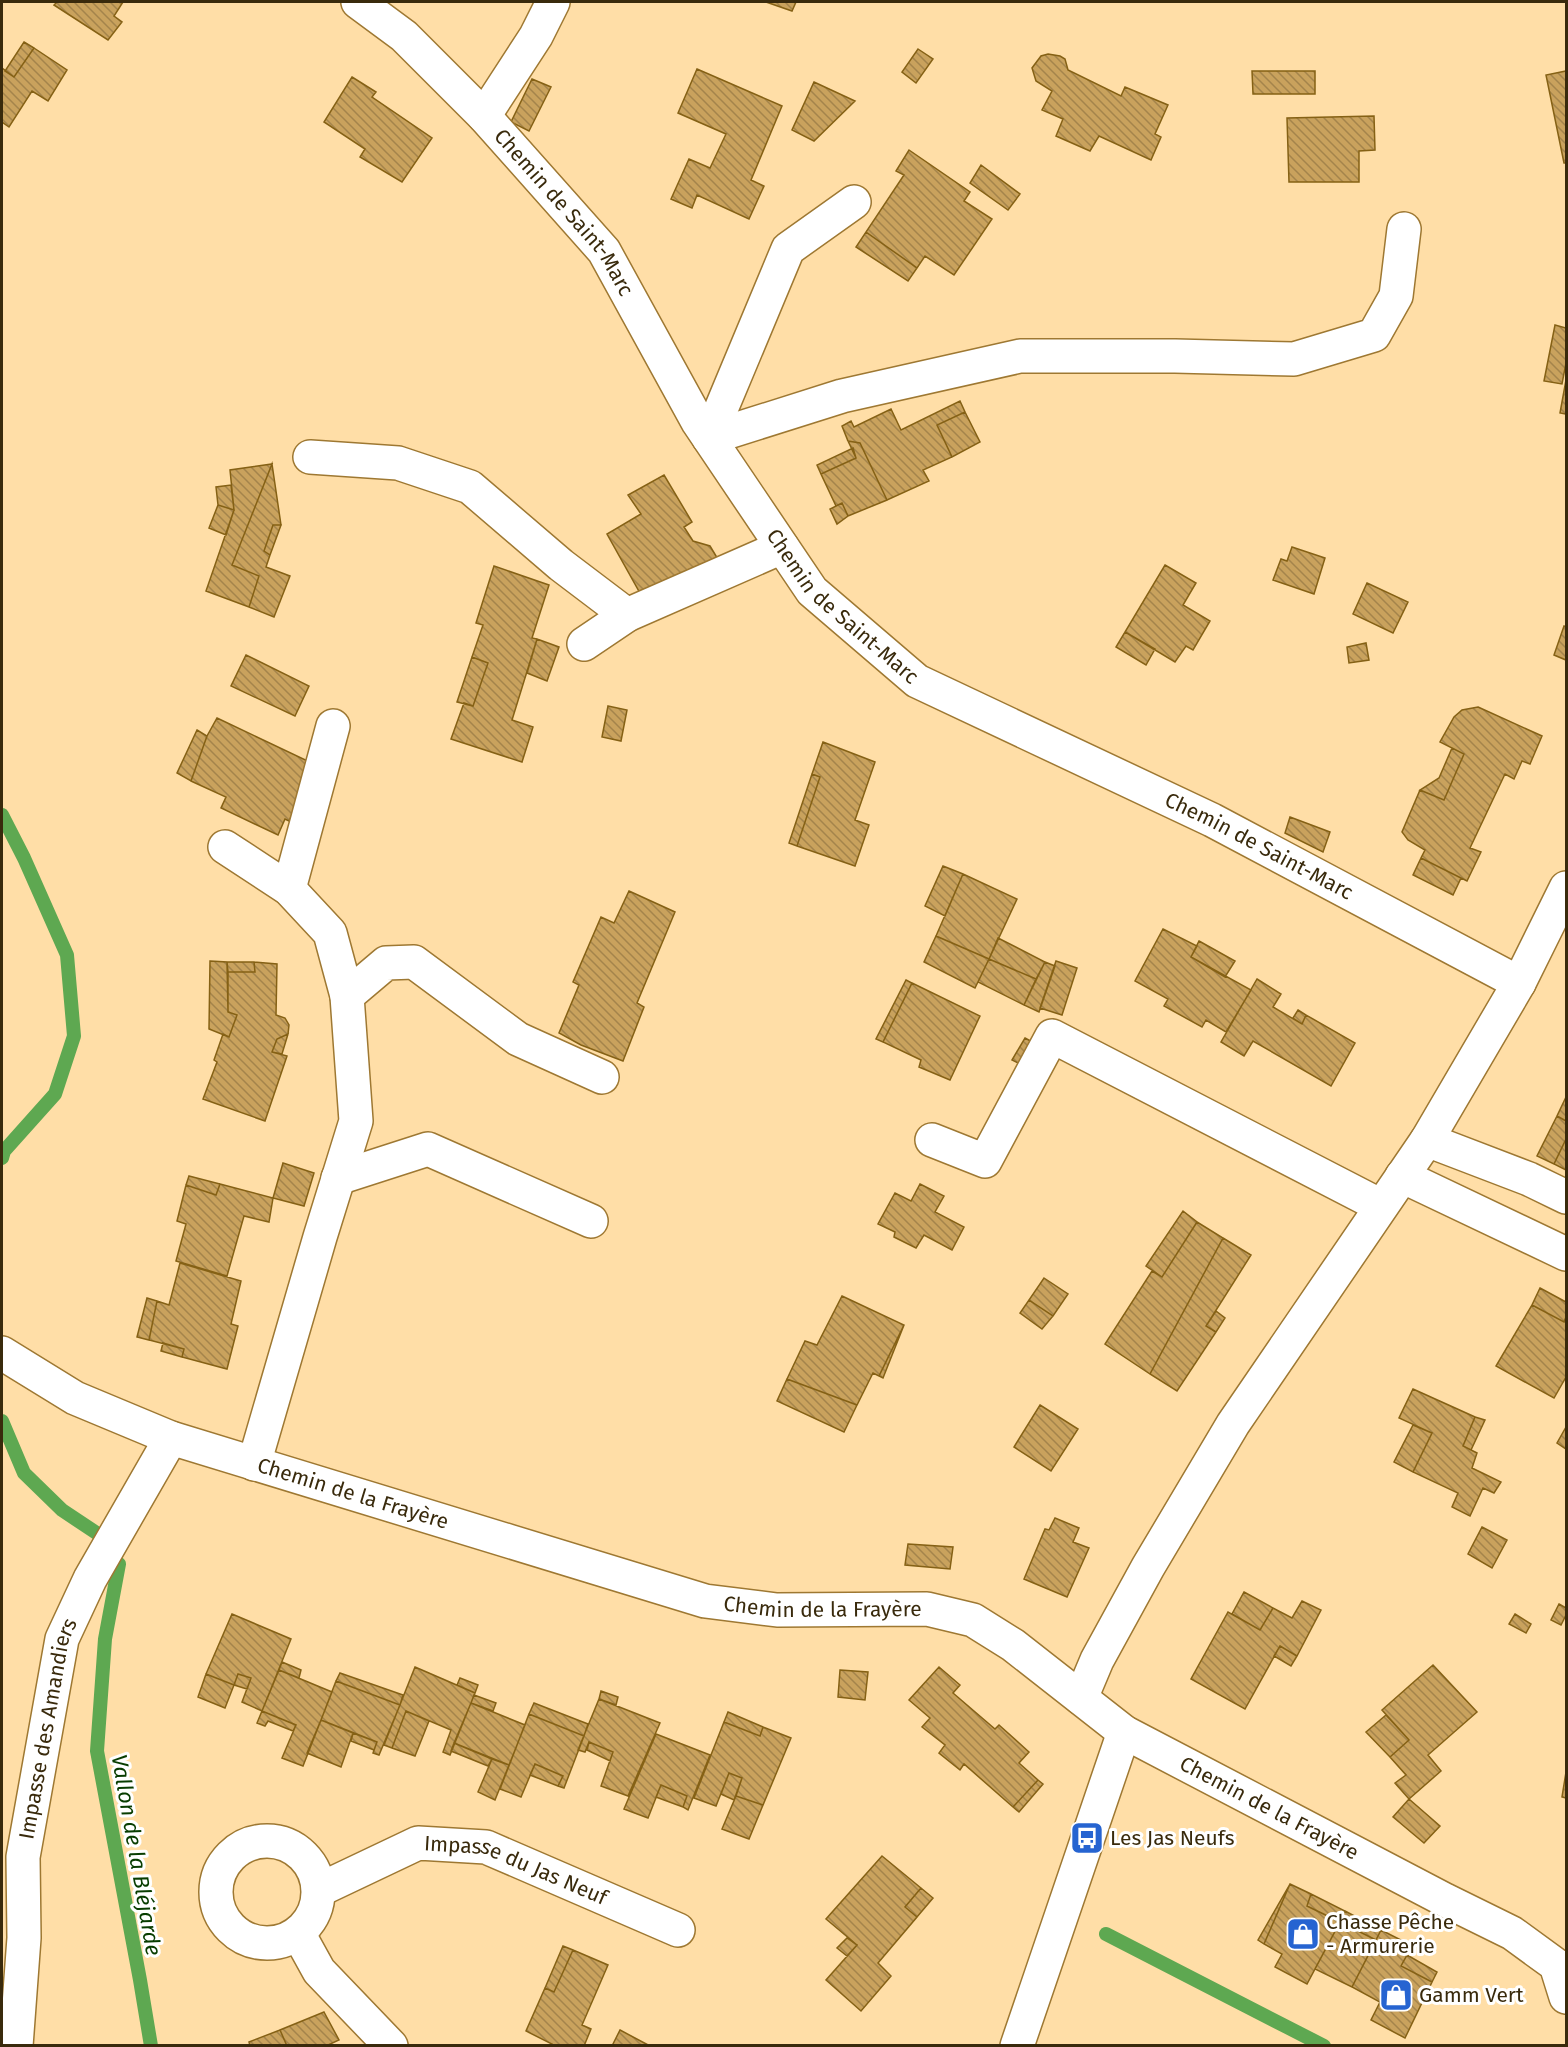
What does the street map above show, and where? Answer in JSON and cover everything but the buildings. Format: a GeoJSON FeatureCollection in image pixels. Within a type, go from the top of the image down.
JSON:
{"type":"FeatureCollection","features":[{"type":"Feature","properties":{"kind":"street","name":"Chemin de Saint-Marc"},"geometry":{"type":"LineString","coordinates":[[358,2],[405,36],[484,116],[604,251],[698,422],[812,591],[917,681],[1212,820],[1520,983]]}},
{"type":"Feature","properties":{"kind":"street"},"geometry":{"type":"LineString","coordinates":[[484,116],[536,36],[553,2]]}},
{"type":"Feature","properties":{"kind":"street"},"geometry":{"type":"LineString","coordinates":[[709,438],[788,249],[854,202]]}},
{"type":"Feature","properties":{"kind":"street"},"geometry":{"type":"LineString","coordinates":[[709,438],[842,396],[1020,356],[1294,359],[1374,335],[1396,296],[1404,229]]}},
{"type":"Feature","properties":{"kind":"street"},"geometry":{"type":"LineString","coordinates":[[310,457],[398,463],[470,487],[561,565],[627,615]]}},
{"type":"Feature","properties":{"kind":"street"},"geometry":{"type":"LineString","coordinates":[[584,644],[627,615],[782,547]]}},
{"type":"Feature","properties":{"kind":"street"},"geometry":{"type":"LineString","coordinates":[[290,889],[333,726]]}},
{"type":"Feature","properties":{"kind":"street"},"geometry":{"type":"LineString","coordinates":[[225,847],[290,889],[330,933],[347,996],[356,1121],[254,1464]]}},
{"type":"Feature","properties":{"kind":"street"},"geometry":{"type":"LineString","coordinates":[[1081,1698],[1097,1660],[1148,1567],[1233,1424],[1427,1140],[1520,983],[1566,888]]}},
{"type":"Feature","properties":{"kind":"street"},"geometry":{"type":"LineString","coordinates":[[347,996],[386,963],[414,962],[518,1039],[602,1077]]}},
{"type":"Feature","properties":{"kind":"street"},"geometry":{"type":"LineString","coordinates":[[932,1140],[985,1161],[1052,1036],[1381,1206]]}},
{"type":"Feature","properties":{"kind":"street"},"geometry":{"type":"LineString","coordinates":[[1427,1140],[1529,1179],[1566,1197]]}},
{"type":"Feature","properties":{"kind":"street"},"geometry":{"type":"LineString","coordinates":[[338,1178],[428,1149],[591,1221]]}},
{"type":"Feature","properties":{"kind":"street"},"geometry":{"type":"LineString","coordinates":[[1402,1176],[1566,1254]]}},
{"type":"Feature","properties":{"kind":"street","name":"Chemin de la Frayère"},"geometry":{"type":"LineString","coordinates":[[2,1353],[75,1398],[171,1438],[705,1601],[777,1610],[927,1608],[973,1620],[1013,1645],[1124,1732],[1445,1900],[1512,1932],[1556,1965],[1566,1997]]}},
{"type":"Feature","properties":{"kind":"street","name":"Impasse des Amandiers"},"geometry":{"type":"LineString","coordinates":[[16,2046],[24,1938],[22,1857],[62,1639],[90,1579],[171,1438]]}},
{"type":"Feature","properties":{"kind":"street"},"geometry":{"type":"LineString","coordinates":[[1017,2046],[1124,1732]]}},
{"type":"Feature","properties":{"kind":"street"},"geometry":{"type":"LineString","coordinates":[[258,1840],[279,1841],[297,1848],[315,1872],[319,1890],[317,1906],[298,1933],[281,1941],[260,1943],[237,1934],[220,1914],[215,1898],[216,1880],[229,1856],[258,1840]]}},
{"type":"Feature","properties":{"kind":"street","name":"Impasse du Jas Neuf"},"geometry":{"type":"LineString","coordinates":[[319,1890],[418,1844],[486,1847],[678,1930]]}},
{"type":"Feature","properties":{"kind":"street"},"geometry":{"type":"LineString","coordinates":[[298,1933],[319,1971],[391,2046]]}},
{"type":"Feature","properties":{"kind":"waterway","name":"Vallon de la Bléjarde"},"geometry":{"type":"LineString","coordinates":[[2,815],[24,858],[67,955],[74,1036],[55,1094],[4,1151],[2,1158]]}},
{"type":"Feature","properties":{"kind":"waterway","name":"Vallon de la Bléjarde"},"geometry":{"type":"LineString","coordinates":[[2,1421],[24,1473],[62,1510],[98,1534]]}},
{"type":"Feature","properties":{"kind":"waterway","name":"Vallon de la Bléjarde"},"geometry":{"type":"LineString","coordinates":[[119,1564],[105,1639],[97,1751],[151,2046]]}},
{"type":"Feature","properties":{"kind":"waterway"},"geometry":{"type":"LineString","coordinates":[[1106,1934],[1324,2046]]}},
{"type":"Feature","properties":{"kind":"place","name":"Les Jas Neufs"},"geometry":{"type":"Point","coordinates":[1087,1838]}},
{"type":"Feature","properties":{"kind":"place","name":"Chasse Pêche - Armurerie"},"geometry":{"type":"Point","coordinates":[1303,1934]}},
{"type":"Feature","properties":{"kind":"place","name":"Gamm Vert"},"geometry":{"type":"Point","coordinates":[1396,1995]}}]}
